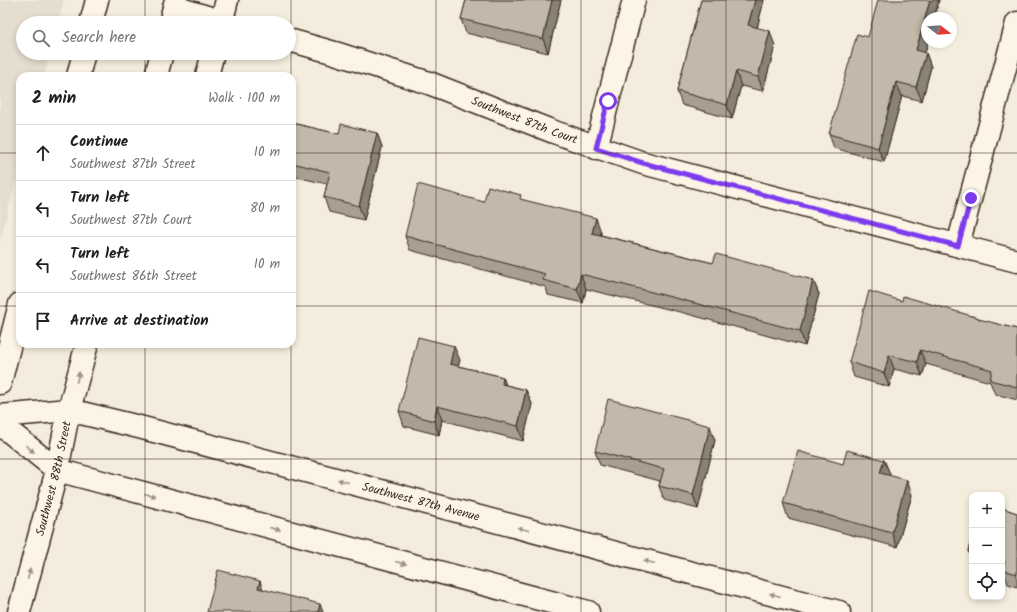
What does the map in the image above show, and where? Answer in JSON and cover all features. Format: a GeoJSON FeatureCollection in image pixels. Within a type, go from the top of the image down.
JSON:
{"type":"FeatureCollection","features":[{"type":"Feature","properties":{"kind":"main road"},"geometry":{"type":"LineString","coordinates":[[93,16],[97,0]]}},
{"type":"Feature","properties":{"kind":"main road"},"geometry":{"type":"LineString","coordinates":[[224,16],[227,0]]}},
{"type":"Feature","properties":{"kind":"main road"},"geometry":{"type":"LineString","coordinates":[[596,148],[634,0]]}},
{"type":"Feature","properties":{"kind":"main road"},"geometry":{"type":"LineString","coordinates":[[174,10],[198,16]]}},
{"type":"Feature","properties":{"kind":"main road"},"geometry":{"type":"LineString","coordinates":[[958,246],[1017,23]]}},
{"type":"Feature","properties":{"kind":"main road","name":"Southwest 87th Court"},"geometry":{"type":"LineString","coordinates":[[296,42],[428,83],[596,148],[643,163],[1017,261]]}},
{"type":"Feature","properties":{"kind":"main road"},"geometry":{"type":"LineString","coordinates":[[79,72],[82,60]]}},
{"type":"Feature","properties":{"kind":"main road"},"geometry":{"type":"LineString","coordinates":[[157,72],[160,60]]}},
{"type":"Feature","properties":{"kind":"main road"},"geometry":{"type":"LineString","coordinates":[[208,72],[211,60]]}},
{"type":"Feature","properties":{"kind":"main road"},"geometry":{"type":"LineString","coordinates":[[0,383],[16,320]]}},
{"type":"Feature","properties":{"kind":"main road","name":"Southwest 88th Street"},"geometry":{"type":"LineString","coordinates":[[19,612],[57,470],[69,410],[86,348]]}},
{"type":"Feature","properties":{"kind":"main road","name":"Southwest 87th Avenue"},"geometry":{"type":"LineString","coordinates":[[0,416],[69,410],[147,429],[839,612]]}},
{"type":"Feature","properties":{"kind":"main road"},"geometry":{"type":"LineString","coordinates":[[0,424],[57,470],[588,612]]}},
{"type":"Feature","properties":{"kind":"shaded area"},"geometry":{"type":"Polygon","coordinates":[[[0,0],[64,0],[60,16],[16,16],[16,60],[48,60],[45,72],[16,72],[16,181],[0,241],[0,0]]]}},
{"type":"Feature","properties":{"kind":"building"},"geometry":{"type":"Polygon","coordinates":[[[466,0],[552,0],[543,39],[461,19],[466,0]]]}},
{"type":"Feature","properties":{"kind":"building"},"geometry":{"type":"Polygon","coordinates":[[[701,0],[755,0],[748,25],[770,31],[758,77],[736,71],[727,105],[677,91],[701,0]]]}},
{"type":"Feature","properties":{"kind":"building"},"geometry":{"type":"Polygon","coordinates":[[[878,0],[930,0],[927,12],[921,12],[921,32],[916,50],[926,53],[916,87],[896,82],[878,148],[829,134],[857,34],[868,37],[878,0]]]}},
{"type":"Feature","properties":{"kind":"building"},"geometry":{"type":"Polygon","coordinates":[[[296,124],[339,134],[341,124],[377,133],[359,206],[324,197],[330,172],[296,164],[296,124]]]}},
{"type":"Feature","properties":{"kind":"building"},"geometry":{"type":"Polygon","coordinates":[[[418,184],[484,202],[488,186],[521,195],[520,199],[596,218],[592,233],[713,263],[716,254],[813,280],[800,331],[581,274],[577,289],[543,280],[545,274],[405,236],[418,184]]]}},
{"type":"Feature","properties":{"kind":"building"},"geometry":{"type":"Polygon","coordinates":[[[869,291],[902,301],[903,296],[1017,329],[1017,387],[990,380],[992,370],[920,350],[917,362],[889,355],[884,373],[849,362],[869,291]]]}},
{"type":"Feature","properties":{"kind":"building"},"geometry":{"type":"Polygon","coordinates":[[[418,337],[454,346],[450,364],[503,377],[502,384],[526,390],[518,426],[437,406],[434,421],[399,411],[418,337]]]}},
{"type":"Feature","properties":{"kind":"building"},"geometry":{"type":"Polygon","coordinates":[[[608,399],[710,426],[693,495],[659,486],[664,469],[595,451],[608,399]]]}},
{"type":"Feature","properties":{"kind":"building"},"geometry":{"type":"Polygon","coordinates":[[[847,450],[884,460],[880,473],[907,480],[892,533],[783,503],[798,451],[843,464],[847,450]]]}},
{"type":"Feature","properties":{"kind":"building"},"geometry":{"type":"Polygon","coordinates":[[[1005,509],[1017,513],[1017,574],[1005,571],[1005,509]]]}},
{"type":"Feature","properties":{"kind":"building"},"geometry":{"type":"Polygon","coordinates":[[[218,570],[260,581],[258,588],[320,604],[318,612],[207,612],[218,570]]]}},
{"type":"Feature","properties":{"kind":"route"},"geometry":{"type":"LineString","coordinates":[[608,101],[596,148],[643,163],[958,246],[971,198]]}}]}
